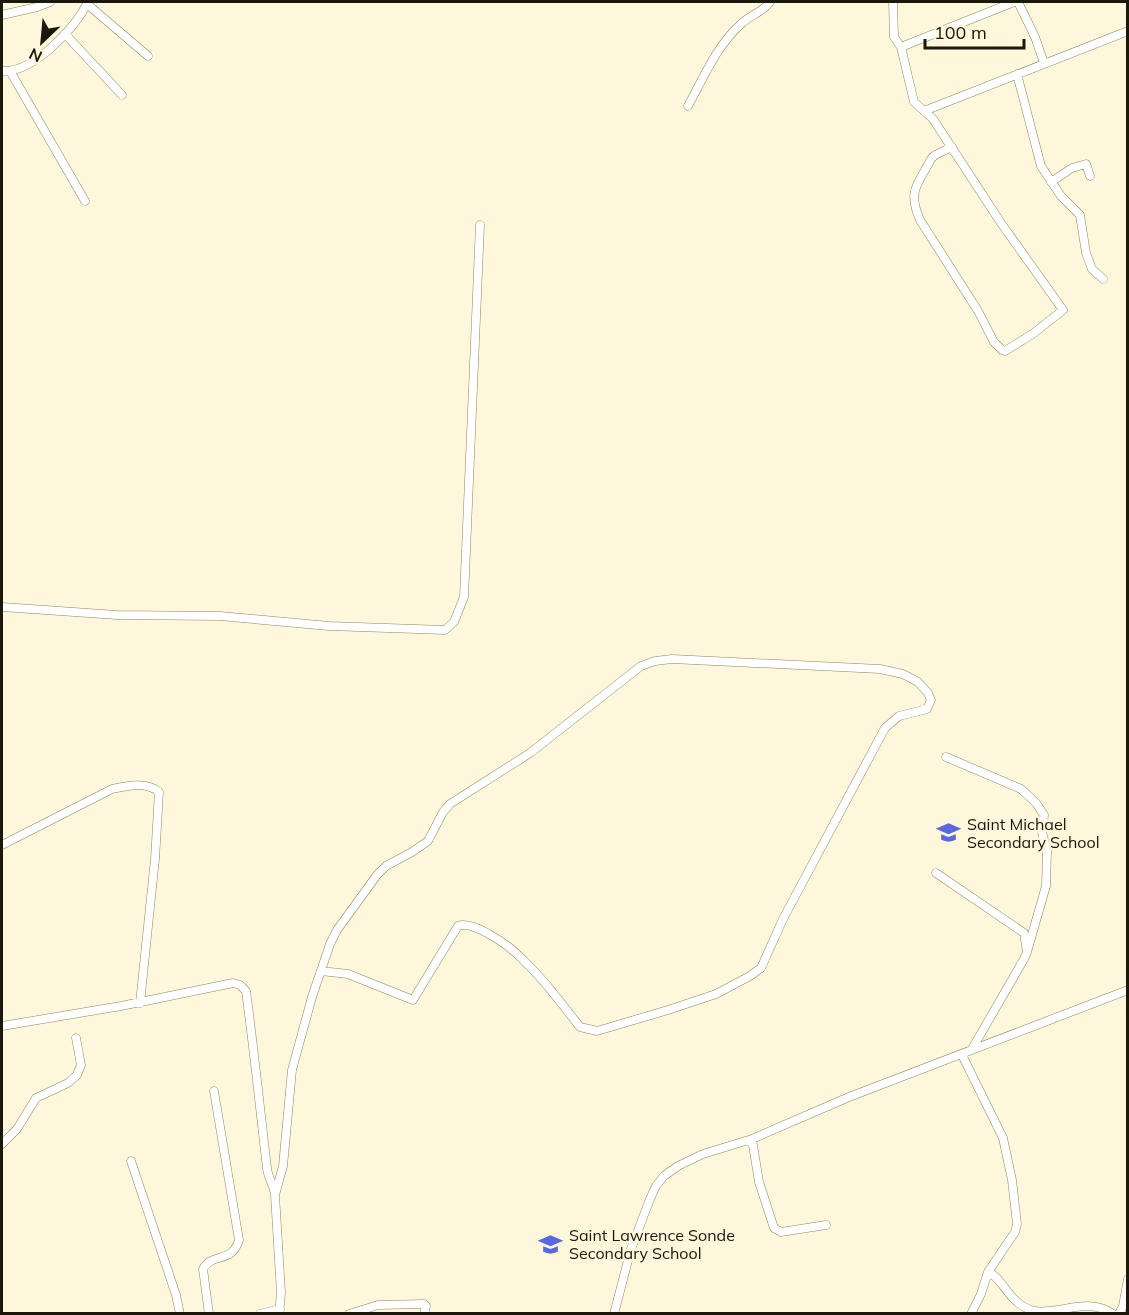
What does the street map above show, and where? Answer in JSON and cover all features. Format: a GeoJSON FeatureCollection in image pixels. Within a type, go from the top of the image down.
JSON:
{"type":"FeatureCollection","features":[{"type":"Feature","properties":{"kind":"street"},"geometry":{"type":"LineString","coordinates":[[2,15],[50,2]]}},
{"type":"Feature","properties":{"kind":"street"},"geometry":{"type":"LineString","coordinates":[[688,106],[725,41],[741,24],[770,2]]}},
{"type":"Feature","properties":{"kind":"street"},"geometry":{"type":"LineString","coordinates":[[893,2],[894,35],[901,47],[914,102],[933,118],[952,147],[1001,223],[1063,310],[1034,333],[1005,351],[994,342],[978,311],[920,220],[914,204],[913,194],[931,159],[952,147]]}},
{"type":"Feature","properties":{"kind":"street"},"geometry":{"type":"LineString","coordinates":[[901,47],[1016,2],[1035,37],[1044,63]]}},
{"type":"Feature","properties":{"kind":"street"},"geometry":{"type":"LineString","coordinates":[[85,201],[6,71],[26,66],[49,49],[65,34],[88,3],[148,56]]}},
{"type":"Feature","properties":{"kind":"street"},"geometry":{"type":"LineString","coordinates":[[924,111],[1128,31]]}},
{"type":"Feature","properties":{"kind":"street"},"geometry":{"type":"LineString","coordinates":[[65,34],[122,96]]}},
{"type":"Feature","properties":{"kind":"street"},"geometry":{"type":"LineString","coordinates":[[1017,74],[1037,156],[1045,174],[1068,205],[1080,215],[1086,254],[1092,268],[1103,279]]}},
{"type":"Feature","properties":{"kind":"street"},"geometry":{"type":"LineString","coordinates":[[1051,182],[1072,168],[1086,164],[1090,176]]}},
{"type":"Feature","properties":{"kind":"street"},"geometry":{"type":"LineString","coordinates":[[2,607],[117,615],[220,616],[329,626],[445,630],[454,622],[464,597],[480,225]]}},
{"type":"Feature","properties":{"kind":"street"},"geometry":{"type":"LineString","coordinates":[[275,1195],[283,1166],[292,1070],[321,971],[337,930],[386,866],[428,841],[443,812],[450,804],[537,748],[641,666],[655,661],[672,659],[859,666],[903,674],[918,682],[928,693],[931,700],[927,709],[899,716],[885,728],[783,919],[761,968],[716,994],[622,1024],[591,1031],[580,1027],[518,955],[489,935],[469,925],[458,926],[413,1000],[348,974],[321,971]]}},
{"type":"Feature","properties":{"kind":"street"},"geometry":{"type":"LineString","coordinates":[[946,758],[1021,789],[1036,803],[1044,815],[1042,832],[1047,851],[1046,886],[1027,952],[972,1049]]}},
{"type":"Feature","properties":{"kind":"street"},"geometry":{"type":"LineString","coordinates":[[2,845],[112,789],[146,786],[155,788],[159,792],[155,859],[140,1003]]}},
{"type":"Feature","properties":{"kind":"street"},"geometry":{"type":"LineString","coordinates":[[936,873],[1024,933],[1027,952]]}},
{"type":"Feature","properties":{"kind":"street"},"geometry":{"type":"LineString","coordinates":[[2,1026],[140,1003],[233,983],[240,985],[246,991],[267,1170],[274,1186],[281,1293],[279,1311],[260,1314]]}},
{"type":"Feature","properties":{"kind":"street"},"geometry":{"type":"LineString","coordinates":[[614,1314],[631,1249],[656,1186],[664,1176],[678,1166],[703,1154],[752,1139],[849,1097],[1128,990]]}},
{"type":"Feature","properties":{"kind":"street"},"geometry":{"type":"LineString","coordinates":[[2,1144],[17,1129],[36,1098],[64,1085],[77,1075],[81,1065],[76,1038]]}},
{"type":"Feature","properties":{"kind":"street"},"geometry":{"type":"LineString","coordinates":[[962,1055],[1003,1138],[1017,1224],[1015,1232],[988,1272],[971,1314]]}},
{"type":"Feature","properties":{"kind":"street"},"geometry":{"type":"LineString","coordinates":[[209,1314],[203,1269],[210,1261],[230,1255],[236,1249],[238,1240],[214,1091]]}},
{"type":"Feature","properties":{"kind":"street"},"geometry":{"type":"LineString","coordinates":[[752,1139],[759,1182],[774,1228],[780,1232],[826,1225]]}},
{"type":"Feature","properties":{"kind":"street"},"geometry":{"type":"LineString","coordinates":[[131,1161],[176,1294],[180,1314]]}},
{"type":"Feature","properties":{"kind":"street"},"geometry":{"type":"LineString","coordinates":[[988,1272],[996,1276],[1017,1302],[1036,1311],[1085,1307],[1107,1309],[1113,1314]]}},
{"type":"Feature","properties":{"kind":"street"},"geometry":{"type":"LineString","coordinates":[[1119,1314],[1123,1306],[1128,1279]]}},
{"type":"Feature","properties":{"kind":"street"},"geometry":{"type":"LineString","coordinates":[[349,1314],[378,1305],[424,1304],[426,1306],[424,1314]]}},
{"type":"Feature","properties":{"kind":"place","name":"Saint Michael Secondary School"},"geometry":{"type":"Point","coordinates":[949,833]}},
{"type":"Feature","properties":{"kind":"place","name":"Saint Lawrence Sonde Secondary School"},"geometry":{"type":"Point","coordinates":[551,1244]}}]}
